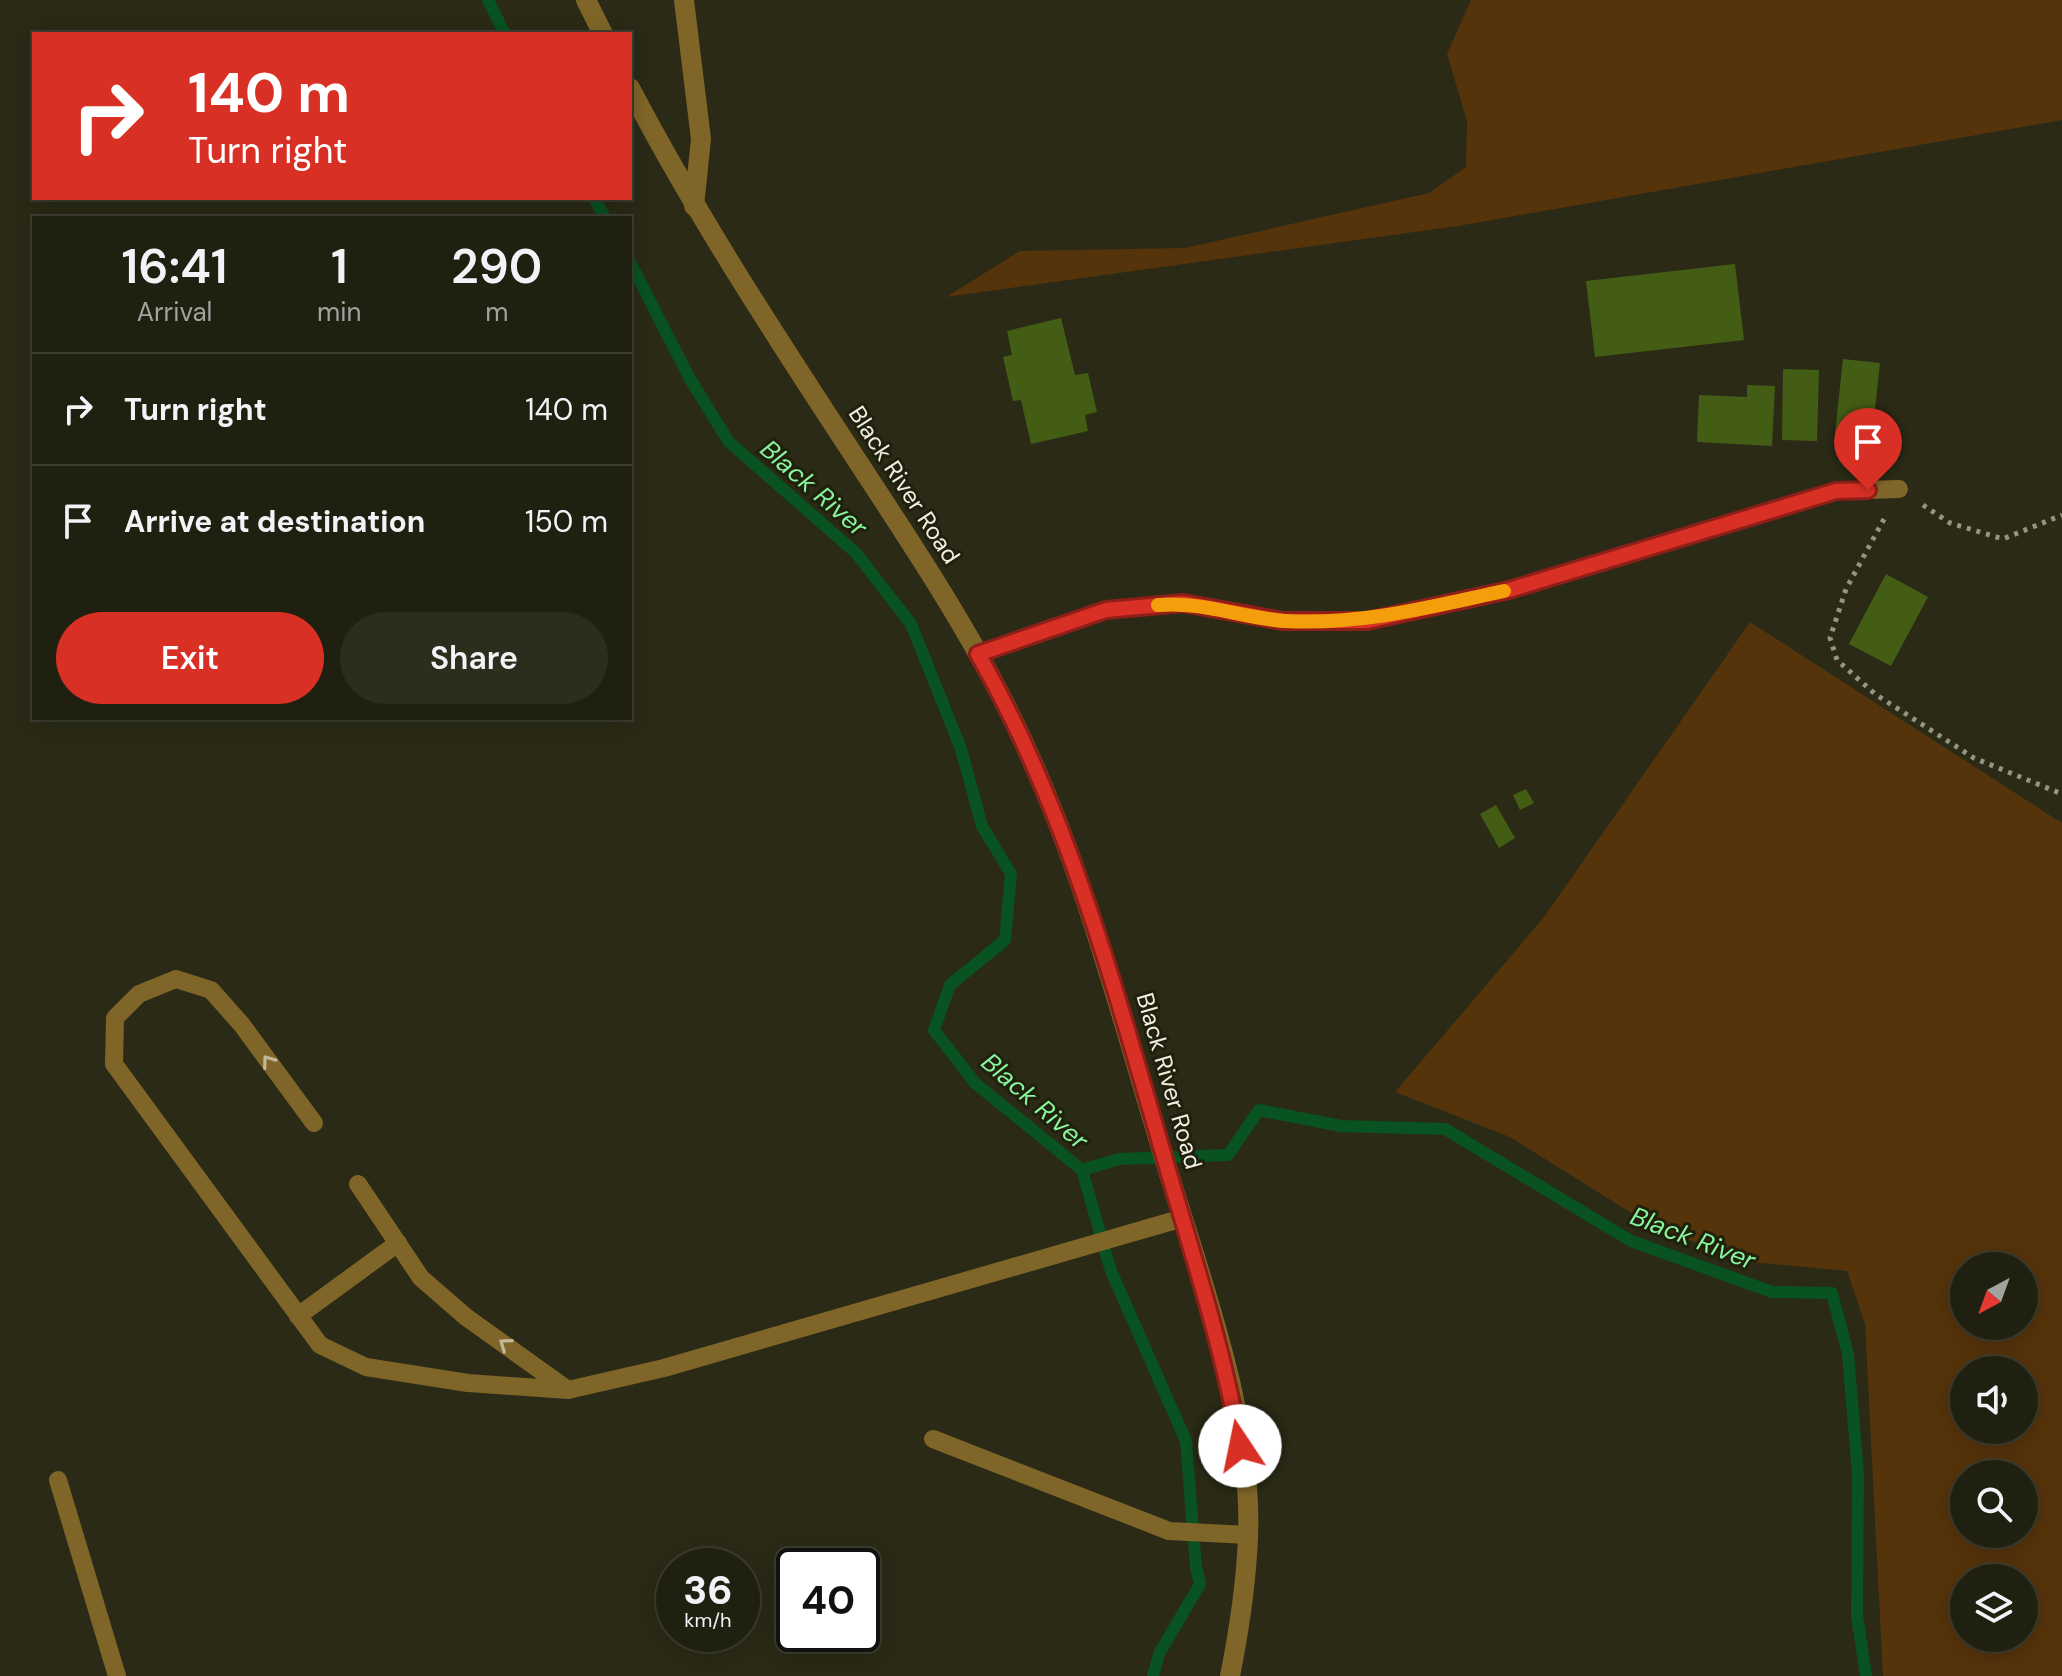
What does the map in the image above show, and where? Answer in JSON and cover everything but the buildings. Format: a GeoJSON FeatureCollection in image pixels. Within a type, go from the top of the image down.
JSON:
{"type":"FeatureCollection","features":[{"type":"Feature","properties":{"kind":"street"},"geometry":{"type":"LineString","coordinates":[[586,0],[602,32]]}},
{"type":"Feature","properties":{"kind":"street"},"geometry":{"type":"LineString","coordinates":[[684,0],[701,139],[694,206]]}},
{"type":"Feature","properties":{"kind":"street","name":"Black River Road"},"geometry":{"type":"LineString","coordinates":[[632,92],[694,206],[929,571],[978,654],[1002,697],[1047,795],[1084,888],[1218,1334],[1236,1421],[1244,1470],[1248,1535],[1239,1630],[1230,1676]]}},
{"type":"Feature","properties":{"kind":"lane"},"geometry":{"type":"LineString","coordinates":[[978,654],[1106,610],[1183,603],[1283,621],[1367,621],[1509,590],[1836,491],[1899,489]]}},
{"type":"Feature","properties":{"kind":"lane"},"geometry":{"type":"LineString","coordinates":[[314,1123],[242,1025],[211,990],[176,979],[139,994],[115,1018],[114,1064],[320,1345],[366,1367],[468,1383],[568,1390],[664,1368],[1183,1218]]}},
{"type":"Feature","properties":{"kind":"lane"},"geometry":{"type":"LineString","coordinates":[[358,1184],[421,1278],[455,1307],[568,1390]]}},
{"type":"Feature","properties":{"kind":"lane"},"geometry":{"type":"LineString","coordinates":[[298,1316],[398,1243]]}},
{"type":"Feature","properties":{"kind":"lane"},"geometry":{"type":"LineString","coordinates":[[933,1439],[1169,1531],[1248,1535]]}},
{"type":"Feature","properties":{"kind":"lane"},"geometry":{"type":"LineString","coordinates":[[58,1480],[117,1676]]}},
{"type":"Feature","properties":{"kind":"path"},"geometry":{"type":"LineString","coordinates":[[2062,515],[2003,539],[1950,523],[1899,489],[1846,589],[1830,638],[1837,660],[1875,694],[1974,758],[2062,794]]}},
{"type":"Feature","properties":{"kind":"shaded area"},"geometry":{"type":"Polygon","coordinates":[[[1471,0],[2062,0],[2062,120],[1458,226],[946,297],[1020,251],[1185,248],[1429,193],[1466,167],[1467,121],[1447,54],[1471,0]]]}},
{"type":"Feature","properties":{"kind":"shaded area"},"geometry":{"type":"Polygon","coordinates":[[[1750,622],[2062,823],[2062,1676],[1883,1676],[1865,1324],[1847,1271],[1740,1261],[1646,1222],[1510,1137],[1395,1092],[1544,917],[1750,622]]]}},
{"type":"Feature","properties":{"kind":"waterway","name":"Black River"},"geometry":{"type":"LineString","coordinates":[[488,0],[504,32]]}},
{"type":"Feature","properties":{"kind":"waterway","name":"Black River"},"geometry":{"type":"LineString","coordinates":[[595,200],[604,216]]}},
{"type":"Feature","properties":{"kind":"waterway","name":"Black River"},"geometry":{"type":"LineString","coordinates":[[632,266],[690,379],[729,442],[856,553],[911,624],[961,749],[982,826],[1011,874],[1005,940],[950,985],[934,1030],[975,1083],[1082,1170],[1119,1159],[1228,1155],[1259,1110],[1341,1126],[1445,1129],[1631,1241],[1772,1292],[1832,1293],[1848,1354],[1858,1474],[1857,1616],[1866,1676]]}},
{"type":"Feature","properties":{"kind":"waterway"},"geometry":{"type":"LineString","coordinates":[[1082,1170],[1111,1271],[1186,1441],[1200,1584],[1159,1654],[1153,1676]]}},
{"type":"Feature","properties":{"kind":"slow traffic"},"geometry":{"type":"LineString","coordinates":[[1158,605],[1183,603],[1283,621],[1367,621],[1504,591]]}},
{"type":"Feature","properties":{"kind":"route"},"geometry":{"type":"LineString","coordinates":[[1240,1446],[1218,1334],[1084,888],[1047,795],[1002,697],[978,654],[1106,610],[1183,603],[1283,621],[1367,621],[1509,590],[1836,491],[1868,490]]}}]}
